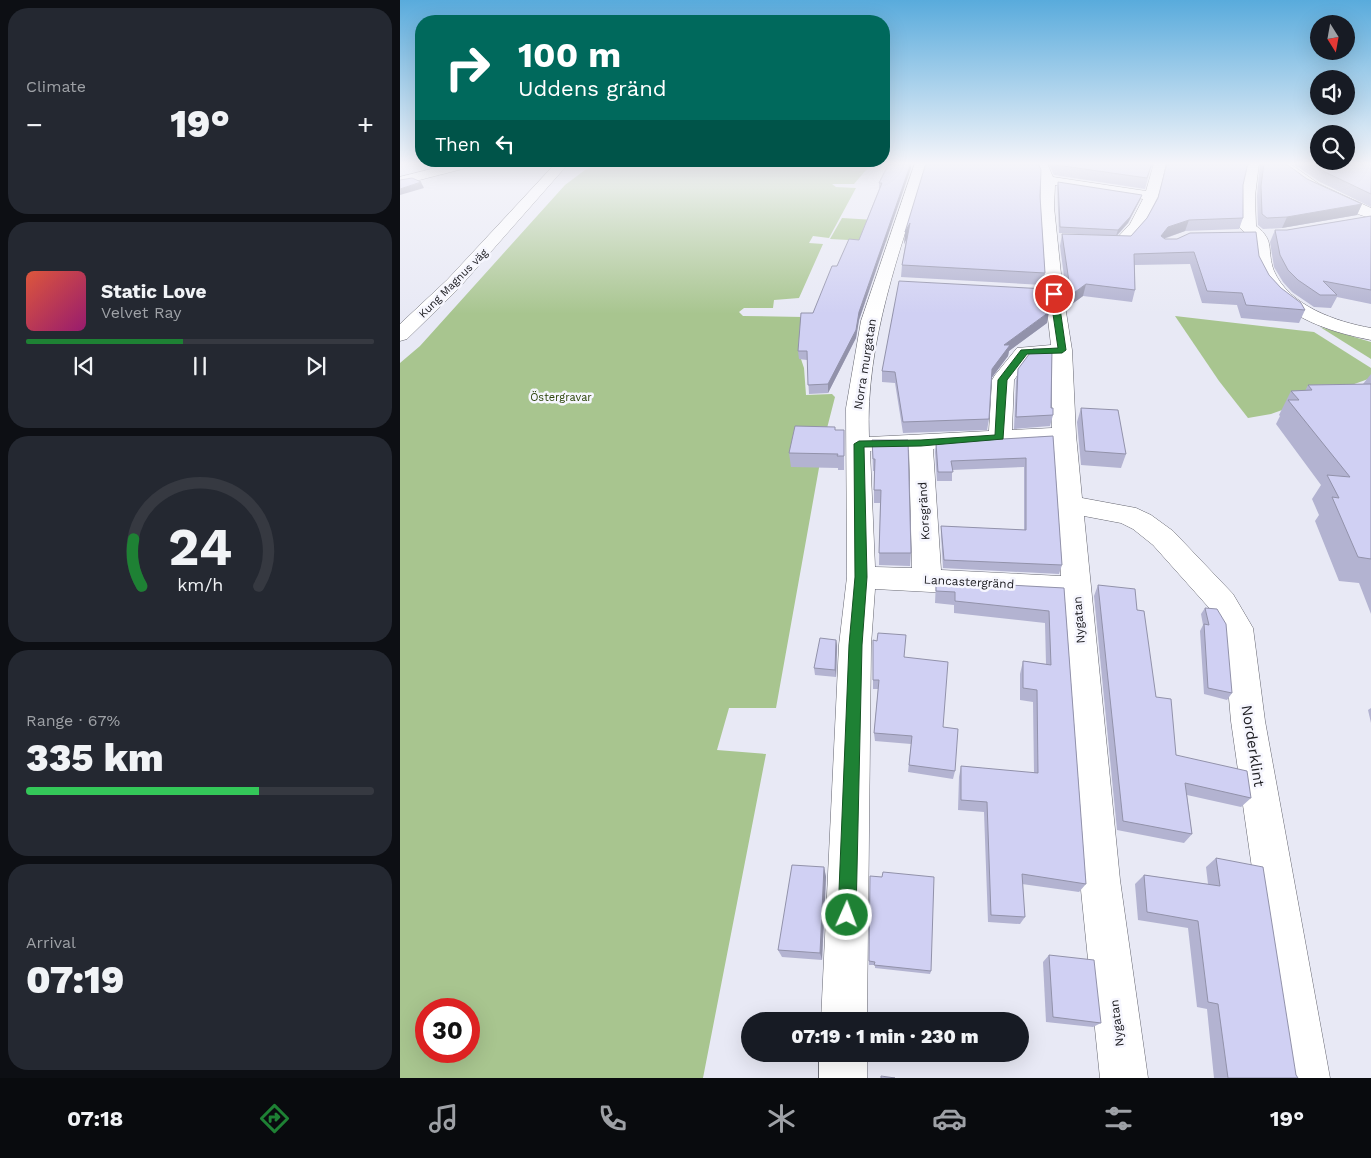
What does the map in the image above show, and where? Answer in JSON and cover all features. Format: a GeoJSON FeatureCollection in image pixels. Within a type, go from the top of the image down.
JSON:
{"type":"FeatureCollection","features":[{"type":"Feature","properties":{"kind":"street","name":"Kung Magnus väg"},"geometry":{"type":"LineString","coordinates":[[400,335],[454,284],[518,213]]}},
{"type":"Feature","properties":{"kind":"street","name":"Norra murgatan"},"geometry":{"type":"LineString","coordinates":[[844,1012],[855,645],[861,577],[859,398],[870,321],[905,213]]}},
{"type":"Feature","properties":{"kind":"street","name":"Nygatan"},"geometry":{"type":"LineString","coordinates":[[1051,213],[1065,240],[1044,293],[1062,350],[1064,435],[1100,880],[1124,1078]]}},
{"type":"Feature","properties":{"kind":"street"},"geometry":{"type":"LineString","coordinates":[[1065,240],[1121,243],[1129,237],[1146,213]]}},
{"type":"Feature","properties":{"kind":"street"},"geometry":{"type":"LineString","coordinates":[[1248,213],[1248,228],[1267,236]]}},
{"type":"Feature","properties":{"kind":"street"},"geometry":{"type":"LineString","coordinates":[[1355,222],[1371,218]]}},
{"type":"Feature","properties":{"kind":"street"},"geometry":{"type":"LineString","coordinates":[[1240,237],[1267,236]]}},
{"type":"Feature","properties":{"kind":"street"},"geometry":{"type":"LineString","coordinates":[[1267,236],[1266,271],[1274,287],[1318,318],[1371,334]]}},
{"type":"Feature","properties":{"kind":"street"},"geometry":{"type":"LineString","coordinates":[[882,283],[901,284]]}},
{"type":"Feature","properties":{"kind":"street"},"geometry":{"type":"LineString","coordinates":[[1000,437],[1003,380],[1024,352],[1062,350]]}},
{"type":"Feature","properties":{"kind":"street"},"geometry":{"type":"LineString","coordinates":[[859,444],[921,443],[1000,437],[1064,435]]}},
{"type":"Feature","properties":{"kind":"street","name":"Korsgränd"},"geometry":{"type":"LineString","coordinates":[[921,443],[927,579]]}},
{"type":"Feature","properties":{"kind":"street","name":"Norderklint"},"geometry":{"type":"LineString","coordinates":[[1071,505],[1126,516],[1142,522],[1163,538],[1222,602],[1238,628],[1248,722],[1306,1078]]}},
{"type":"Feature","properties":{"kind":"street","name":"Lancastergränd"},"geometry":{"type":"LineString","coordinates":[[861,577],[1077,588]]}},
{"type":"Feature","properties":{"kind":"street"},"geometry":{"type":"LineString","coordinates":[[843,1062],[843,1078]]}},
{"type":"Feature","properties":{"kind":"green space","name":"Östergravar"},"geometry":{"type":"Polygon","coordinates":[[[540,213],[842,213],[829,238],[813,236],[809,243],[823,244],[799,298],[774,300],[773,308],[744,308],[739,312],[743,316],[803,317],[800,356],[804,368],[806,395],[832,394],[835,397],[824,440],[776,708],[729,708],[717,750],[766,754],[703,1078],[400,1078],[400,363],[420,346],[540,213]]]}},
{"type":"Feature","properties":{"kind":"green space"},"geometry":{"type":"Polygon","coordinates":[[[842,218],[892,221],[886,242],[830,239],[842,218]]]}},
{"type":"Feature","properties":{"kind":"green space"},"geometry":{"type":"Polygon","coordinates":[[[1175,316],[1314,332],[1371,368],[1371,378],[1271,414],[1248,418],[1219,381],[1175,316]]]}},
{"type":"Feature","properties":{"kind":"green space"},"geometry":{"type":"Polygon","coordinates":[[[1320,327],[1371,342],[1371,359],[1320,327]]]}},
{"type":"Feature","properties":{"kind":"building"},"geometry":{"type":"Polygon","coordinates":[[[870,213],[893,213],[859,312],[856,330],[828,384],[808,385],[807,351],[798,351],[801,313],[813,313],[832,266],[837,266],[849,239],[859,240],[870,213]]]}},
{"type":"Feature","properties":{"kind":"building"},"geometry":{"type":"Polygon","coordinates":[[[911,213],[1041,213],[1045,273],[902,265],[910,223],[905,232],[911,213]]]}},
{"type":"Feature","properties":{"kind":"building"},"geometry":{"type":"Polygon","coordinates":[[[1059,213],[1132,213],[1118,230],[1060,227],[1059,213]]]}},
{"type":"Feature","properties":{"kind":"building"},"geometry":{"type":"Polygon","coordinates":[[[1150,213],[1243,213],[1243,218],[1189,220],[1168,227],[1161,236],[1165,239],[1177,239],[1190,233],[1256,232],[1259,256],[1269,275],[1281,288],[1301,303],[1305,310],[1246,305],[1242,293],[1207,291],[1194,252],[1134,254],[1135,290],[1086,284],[1071,295],[1062,234],[1131,236],[1150,213]]]}},
{"type":"Feature","properties":{"kind":"building"},"geometry":{"type":"Polygon","coordinates":[[[1262,213],[1308,213],[1267,218],[1262,213]]]}},
{"type":"Feature","properties":{"kind":"building"},"geometry":{"type":"Polygon","coordinates":[[[1371,216],[1371,290],[1323,281],[1337,295],[1320,295],[1298,280],[1288,270],[1280,255],[1275,230],[1287,230],[1371,216]]]}},
{"type":"Feature","properties":{"kind":"building"},"geometry":{"type":"Polygon","coordinates":[[[899,281],[1046,289],[1049,312],[1004,345],[1010,345],[992,369],[989,419],[903,422],[895,372],[882,371],[899,281]]]}},
{"type":"Feature","properties":{"kind":"building"},"geometry":{"type":"Polygon","coordinates":[[[1033,349],[1052,349],[1051,408],[1053,408],[1053,415],[1016,417],[1018,369],[1033,349]]]}},
{"type":"Feature","properties":{"kind":"building"},"geometry":{"type":"Polygon","coordinates":[[[1371,384],[1371,559],[1358,557],[1332,497],[1339,498],[1327,475],[1350,477],[1288,400],[1299,400],[1291,391],[1312,390],[1308,385],[1371,384]]]}},
{"type":"Feature","properties":{"kind":"building"},"geometry":{"type":"Polygon","coordinates":[[[1081,408],[1118,410],[1126,454],[1085,451],[1081,408]]]}},
{"type":"Feature","properties":{"kind":"building"},"geometry":{"type":"Polygon","coordinates":[[[795,426],[835,427],[835,430],[844,430],[844,456],[837,456],[838,454],[789,453],[795,426]]]}},
{"type":"Feature","properties":{"kind":"building"},"geometry":{"type":"Polygon","coordinates":[[[1053,436],[1062,565],[944,560],[941,526],[1026,530],[1026,458],[951,461],[953,472],[938,472],[936,443],[1053,436]]]}},
{"type":"Feature","properties":{"kind":"building"},"geometry":{"type":"Polygon","coordinates":[[[872,440],[908,440],[911,553],[879,553],[881,490],[874,490],[875,459],[873,459],[872,440]]]}},
{"type":"Feature","properties":{"kind":"building"},"geometry":{"type":"Polygon","coordinates":[[[936,581],[1064,588],[1086,884],[1022,874],[1025,917],[991,915],[987,802],[961,800],[961,766],[1038,773],[1037,690],[1023,688],[1023,661],[1051,665],[1049,611],[955,601],[955,592],[936,591],[936,581]]]}},
{"type":"Feature","properties":{"kind":"building"},"geometry":{"type":"Polygon","coordinates":[[[1098,585],[1135,589],[1137,610],[1144,611],[1156,697],[1171,699],[1176,755],[1247,771],[1251,798],[1185,783],[1192,834],[1123,821],[1098,585]]]}},
{"type":"Feature","properties":{"kind":"building"},"geometry":{"type":"Polygon","coordinates":[[[1205,608],[1217,609],[1226,624],[1232,693],[1208,688],[1204,624],[1209,625],[1205,608]]]}},
{"type":"Feature","properties":{"kind":"building"},"geometry":{"type":"Polygon","coordinates":[[[878,633],[906,635],[904,657],[948,662],[943,727],[958,729],[955,771],[909,765],[912,736],[874,733],[879,680],[873,680],[873,640],[877,641],[878,633]]]}},
{"type":"Feature","properties":{"kind":"building"},"geometry":{"type":"Polygon","coordinates":[[[820,638],[836,640],[835,670],[814,668],[820,638]]]}},
{"type":"Feature","properties":{"kind":"building"},"geometry":{"type":"Polygon","coordinates":[[[1216,858],[1263,867],[1298,1078],[1228,1078],[1218,1004],[1208,1002],[1198,921],[1147,912],[1144,875],[1220,886],[1216,858]]]}},
{"type":"Feature","properties":{"kind":"building"},"geometry":{"type":"Polygon","coordinates":[[[792,865],[824,867],[820,953],[778,950],[792,865]]]}},
{"type":"Feature","properties":{"kind":"building"},"geometry":{"type":"Polygon","coordinates":[[[883,872],[934,877],[931,971],[874,965],[875,962],[869,961],[870,876],[882,877],[883,872]]]}},
{"type":"Feature","properties":{"kind":"building"},"geometry":{"type":"Polygon","coordinates":[[[1049,955],[1094,960],[1101,1023],[1053,1017],[1049,955]]]}},
{"type":"Feature","properties":{"kind":"route"},"geometry":{"type":"LineString","coordinates":[[847,915],[855,645],[861,577],[859,444],[921,443],[1000,437],[1003,380],[1024,352],[1062,350],[1054,294]]}}]}
